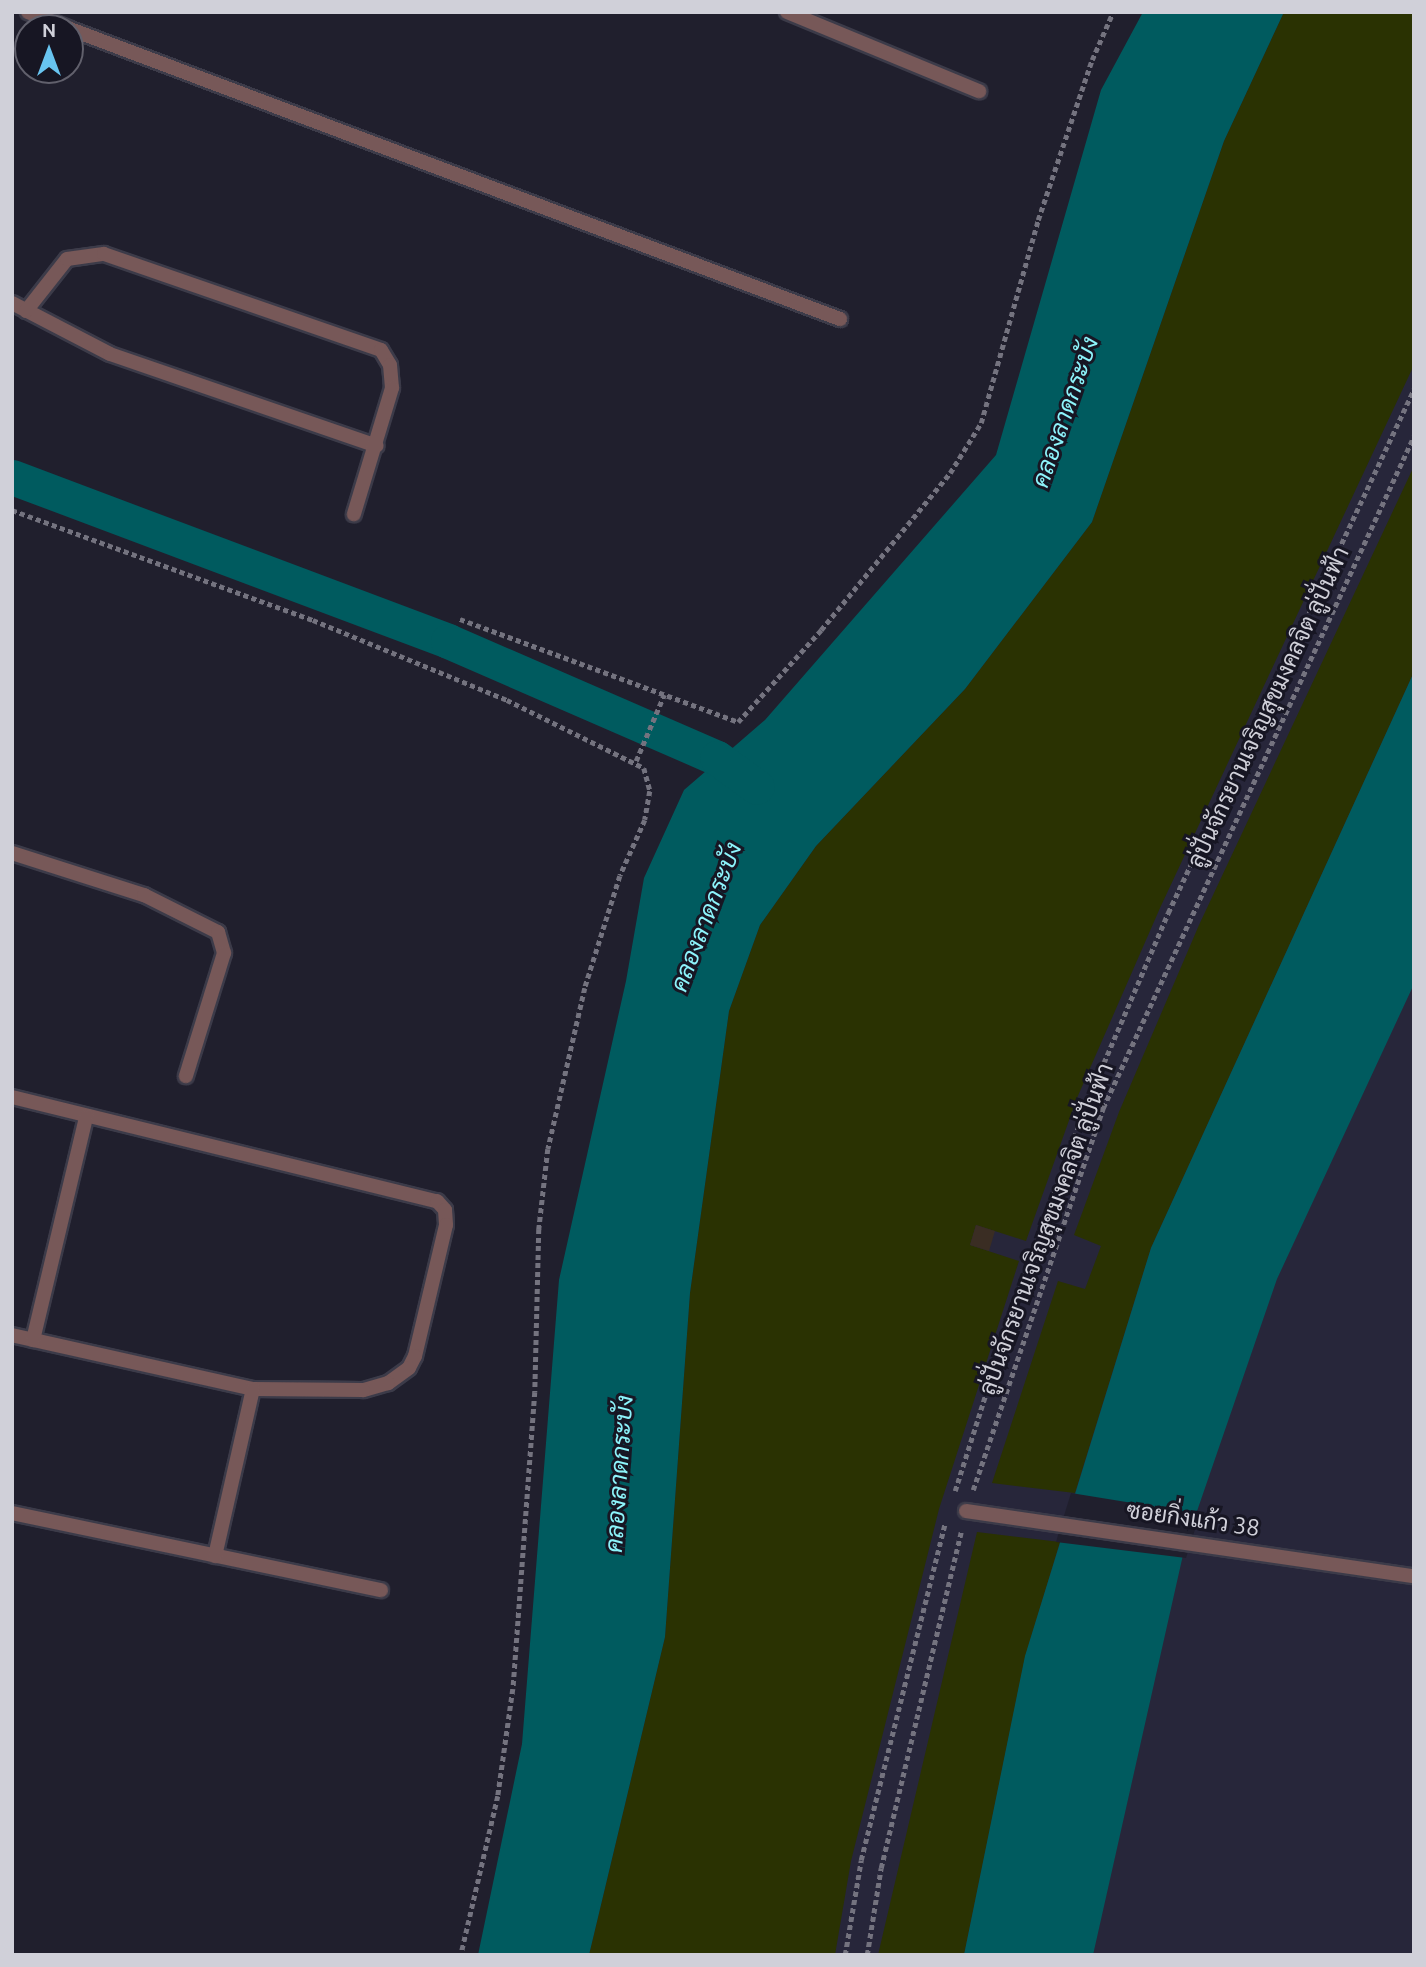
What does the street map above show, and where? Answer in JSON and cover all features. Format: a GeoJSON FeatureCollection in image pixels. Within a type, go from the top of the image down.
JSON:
{"type":"FeatureCollection","features":[{"type":"Feature","properties":{"kind":"street"},"geometry":{"type":"LineString","coordinates":[[787,12],[979,92]]}},
{"type":"Feature","properties":{"kind":"street"},"geometry":{"type":"LineString","coordinates":[[84,34],[840,318]]}},
{"type":"Feature","properties":{"kind":"street"},"geometry":{"type":"LineString","coordinates":[[26,311],[67,259],[104,254],[381,350],[390,365],[392,388],[377,446],[354,514]]}},
{"type":"Feature","properties":{"kind":"street"},"geometry":{"type":"LineString","coordinates":[[12,303],[110,354],[377,446]]}},
{"type":"Feature","properties":{"kind":"street"},"geometry":{"type":"LineString","coordinates":[[12,853],[144,895],[218,932],[224,953],[186,1076]]}},
{"type":"Feature","properties":{"kind":"street"},"geometry":{"type":"LineString","coordinates":[[12,1097],[437,1201],[445,1210],[446,1225],[409,1368],[388,1383],[363,1390],[253,1389],[12,1335]]}},
{"type":"Feature","properties":{"kind":"street"},"geometry":{"type":"LineString","coordinates":[[33,1340],[86,1117]]}},
{"type":"Feature","properties":{"kind":"street"},"geometry":{"type":"LineString","coordinates":[[215,1556],[253,1389]]}},
{"type":"Feature","properties":{"kind":"street","name":"ซอยกิ่งแก้ว 38"},"geometry":{"type":"LineString","coordinates":[[966,1511],[1414,1576]]}},
{"type":"Feature","properties":{"kind":"street"},"geometry":{"type":"LineString","coordinates":[[12,1513],[381,1590]]}},
{"type":"Feature","properties":{"kind":"path"},"geometry":{"type":"LineString","coordinates":[[460,619],[738,722],[821,630],[950,473],[981,423],[1038,220],[1092,60],[1113,12]]}},
{"type":"Feature","properties":{"kind":"path"},"geometry":{"type":"LineString","coordinates":[[953,1496],[1011,1314],[1087,1102],[1168,913],[1414,389]]}},
{"type":"Feature","properties":{"kind":"path","name":"ลู่ปั่นจักรยานเจริญสุขมงคลจิต ลู่ปั่นฟ้า"},"geometry":{"type":"LineString","coordinates":[[867,1955],[881,1868],[966,1511],[1103,1108],[1414,436]]}},
{"type":"Feature","properties":{"kind":"path"},"geometry":{"type":"LineString","coordinates":[[12,510],[313,620],[508,700],[636,761],[644,768],[650,791],[645,820],[620,876],[585,988],[548,1149],[539,1229],[535,1392],[513,1689],[498,1796],[461,1955]]}},
{"type":"Feature","properties":{"kind":"path"},"geometry":{"type":"LineString","coordinates":[[636,761],[664,695]]}},
{"type":"Feature","properties":{"kind":"path"},"geometry":{"type":"LineString","coordinates":[[845,1955],[861,1860],[949,1510]]}},
{"type":"Feature","properties":{"kind":"shaded area"},"geometry":{"type":"Polygon","coordinates":[[[1284,12],[1414,12],[1414,365],[1160,908],[1077,1098],[1026,1241],[976,1225],[970,1245],[1019,1261],[939,1509],[851,1861],[835,1955],[589,1955],[665,1637],[690,1293],[729,1011],[760,925],[816,846],[965,689],[1092,522],[1224,141],[1284,12]]]}},
{"type":"Feature","properties":{"kind":"shaded area"},"geometry":{"type":"Polygon","coordinates":[[[1414,95],[1414,1955],[722,1955],[914,1178],[1414,95]]]}},
{"type":"Feature","properties":{"kind":"shaded area"},"geometry":{"type":"Polygon","coordinates":[[[1414,466],[1414,672],[1151,1248],[1075,1493],[992,1483],[1058,1281],[1085,1289],[1101,1246],[1074,1235],[1119,1112],[1199,925],[1414,466]]]}},
{"type":"Feature","properties":{"kind":"shaded area"},"geometry":{"type":"Polygon","coordinates":[[[977,1532],[1060,1542],[1025,1657],[964,1955],[878,1955],[977,1532]]]}},
{"type":"Feature","properties":{"kind":"water","name":"คลองลาดกระบัง"},"geometry":{"type":"Polygon","coordinates":[[[1143,12],[1284,12],[1224,141],[1092,522],[965,689],[816,846],[760,925],[729,1011],[690,1293],[665,1637],[589,1955],[478,1955],[522,1744],[559,1280],[626,981],[644,878],[684,790],[765,720],[996,455],[1101,90],[1143,12]]]}},
{"type":"Feature","properties":{"kind":"water"},"geometry":{"type":"Polygon","coordinates":[[[1414,672],[1414,984],[1277,1279],[1185,1546],[1093,1955],[964,1955],[1025,1656],[1151,1248],[1414,672]]]}},
{"type":"Feature","properties":{"kind":"pier"},"geometry":{"type":"Polygon","coordinates":[[[1071,1493],[1200,1514],[1186,1558],[1056,1542],[1071,1493]]]}},
{"type":"Feature","properties":{"kind":"building"},"geometry":{"type":"Polygon","coordinates":[[[976,1225],[995,1231],[989,1251],[970,1245],[976,1225]]]}},
{"type":"Feature","properties":{"kind":"waterway"},"geometry":{"type":"LineString","coordinates":[[12,477],[448,641],[717,758],[757,787]]}}]}
